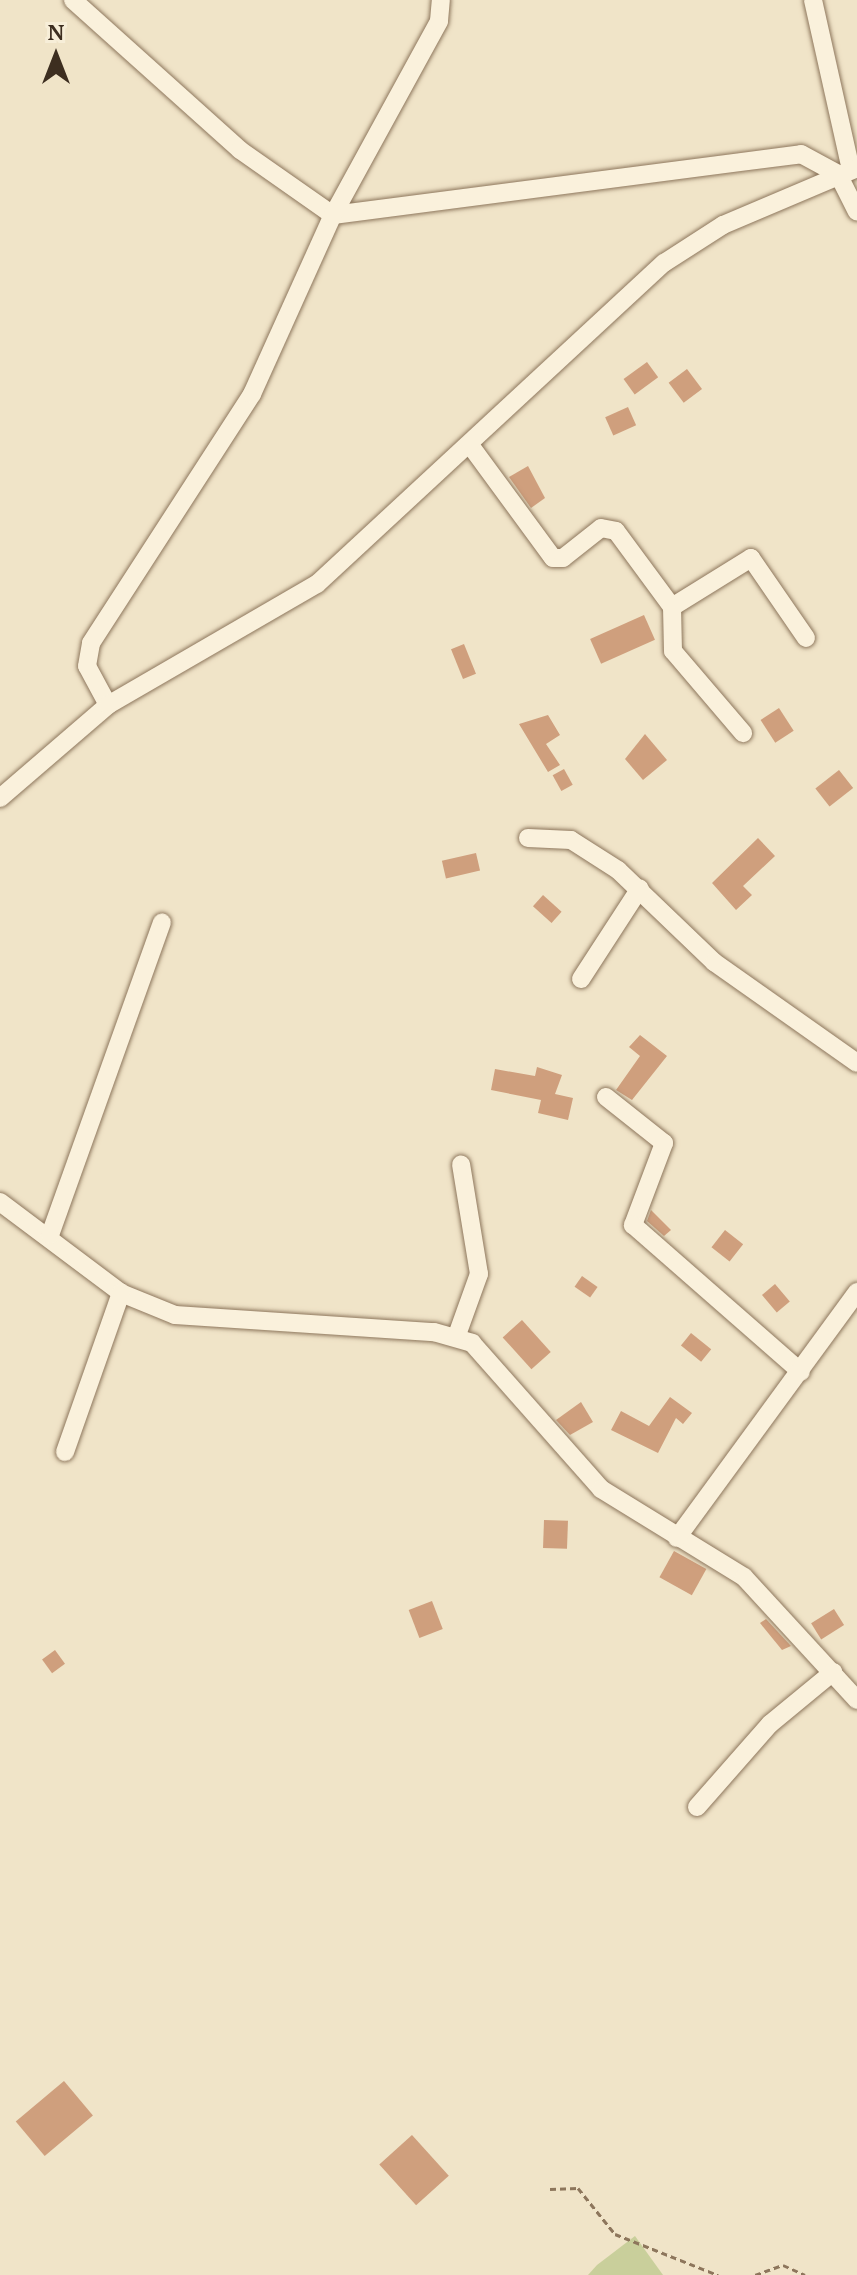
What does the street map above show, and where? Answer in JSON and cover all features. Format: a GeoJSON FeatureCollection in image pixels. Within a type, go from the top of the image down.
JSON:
{"type":"FeatureCollection","features":[{"type":"Feature","properties":{"kind":"street"},"geometry":{"type":"LineString","coordinates":[[73,0],[240,150],[333,215],[801,154],[848,171]]}},
{"type":"Feature","properties":{"kind":"street"},"geometry":{"type":"LineString","coordinates":[[108,705],[87,666],[91,643],[252,394],[333,215],[439,21],[441,0]]}},
{"type":"Feature","properties":{"kind":"street"},"geometry":{"type":"LineString","coordinates":[[813,0],[857,212]]}},
{"type":"Feature","properties":{"kind":"street"},"geometry":{"type":"LineString","coordinates":[[0,798],[108,705],[317,584],[664,263],[723,225],[848,171]]}},
{"type":"Feature","properties":{"kind":"street"},"geometry":{"type":"LineString","coordinates":[[470,445],[553,558],[563,558],[601,528],[616,531],[672,607],[673,651],[743,733]]}},
{"type":"Feature","properties":{"kind":"street"},"geometry":{"type":"LineString","coordinates":[[672,607],[751,558],[806,638]]}},
{"type":"Feature","properties":{"kind":"street"},"geometry":{"type":"LineString","coordinates":[[528,838],[571,840],[640,888],[714,962],[857,1063]]}},
{"type":"Feature","properties":{"kind":"street"},"geometry":{"type":"LineString","coordinates":[[581,979],[640,888]]}},
{"type":"Feature","properties":{"kind":"street"},"geometry":{"type":"LineString","coordinates":[[50,1235],[162,922]]}},
{"type":"Feature","properties":{"kind":"street"},"geometry":{"type":"LineString","coordinates":[[606,1097],[664,1143],[633,1225],[801,1372]]}},
{"type":"Feature","properties":{"kind":"street"},"geometry":{"type":"LineString","coordinates":[[457,1335],[479,1274],[461,1164]]}},
{"type":"Feature","properties":{"kind":"street"},"geometry":{"type":"LineString","coordinates":[[0,1202],[50,1235],[121,1293],[175,1315],[457,1335],[472,1343],[601,1489],[755,1586],[857,1700]]}},
{"type":"Feature","properties":{"kind":"street"},"geometry":{"type":"LineString","coordinates":[[677,1538],[857,1292]]}},
{"type":"Feature","properties":{"kind":"street"},"geometry":{"type":"LineString","coordinates":[[65,1452],[121,1293]]}},
{"type":"Feature","properties":{"kind":"street"},"geometry":{"type":"LineString","coordinates":[[697,1807],[770,1724],[833,1672]]}},
{"type":"Feature","properties":{"kind":"path"},"geometry":{"type":"LineString","coordinates":[[550,2189],[578,2188],[615,2234],[718,2275]]}},
{"type":"Feature","properties":{"kind":"path"},"geometry":{"type":"LineString","coordinates":[[755,2275],[783,2265],[805,2275]]}},
{"type":"Feature","properties":{"kind":"green space"},"geometry":{"type":"Polygon","coordinates":[[[635,2236],[663,2275],[588,2275],[597,2265],[635,2236]]]}},
{"type":"Feature","properties":{"kind":"building"},"geometry":{"type":"Polygon","coordinates":[[[647,362],[658,377],[635,394],[624,379],[647,362]]]}},
{"type":"Feature","properties":{"kind":"building"},"geometry":{"type":"Polygon","coordinates":[[[687,369],[702,389],[684,403],[669,383],[687,369]]]}},
{"type":"Feature","properties":{"kind":"building"},"geometry":{"type":"Polygon","coordinates":[[[628,407],[636,425],[613,435],[605,417],[628,407]]]}},
{"type":"Feature","properties":{"kind":"building"},"geometry":{"type":"Polygon","coordinates":[[[528,466],[545,498],[531,508],[509,477],[528,466]]]}},
{"type":"Feature","properties":{"kind":"building"},"geometry":{"type":"Polygon","coordinates":[[[644,615],[655,640],[601,664],[590,639],[644,615]]]}},
{"type":"Feature","properties":{"kind":"building"},"geometry":{"type":"Polygon","coordinates":[[[464,644],[476,674],[463,679],[451,649],[464,644]]]}},
{"type":"Feature","properties":{"kind":"building"},"geometry":{"type":"Polygon","coordinates":[[[779,708],[794,731],[775,743],[761,720],[779,708]]]}},
{"type":"Feature","properties":{"kind":"building"},"geometry":{"type":"Polygon","coordinates":[[[548,715],[560,735],[546,744],[560,765],[548,772],[519,724],[548,715]]]}},
{"type":"Feature","properties":{"kind":"building"},"geometry":{"type":"Polygon","coordinates":[[[645,734],[667,760],[643,780],[625,759],[645,734]]]}},
{"type":"Feature","properties":{"kind":"building"},"geometry":{"type":"Polygon","coordinates":[[[564,769],[573,785],[561,791],[553,775],[564,769]]]}},
{"type":"Feature","properties":{"kind":"building"},"geometry":{"type":"Polygon","coordinates":[[[839,770],[853,788],[830,807],[815,788],[839,770]]]}},
{"type":"Feature","properties":{"kind":"building"},"geometry":{"type":"Polygon","coordinates":[[[758,838],[775,856],[743,886],[752,895],[736,910],[712,883],[758,838]]]}},
{"type":"Feature","properties":{"kind":"building"},"geometry":{"type":"Polygon","coordinates":[[[476,853],[480,871],[446,878],[442,861],[476,853]]]}},
{"type":"Feature","properties":{"kind":"building"},"geometry":{"type":"Polygon","coordinates":[[[543,895],[562,912],[552,923],[533,906],[543,895]]]}},
{"type":"Feature","properties":{"kind":"building"},"geometry":{"type":"Polygon","coordinates":[[[640,1035],[667,1056],[632,1100],[616,1090],[640,1056],[629,1047],[640,1035]]]}},
{"type":"Feature","properties":{"kind":"building"},"geometry":{"type":"Polygon","coordinates":[[[537,1067],[562,1075],[555,1094],[573,1098],[568,1120],[538,1113],[541,1100],[491,1090],[495,1069],[535,1076],[537,1067]]]}},
{"type":"Feature","properties":{"kind":"building"},"geometry":{"type":"Polygon","coordinates":[[[651,1210],[671,1230],[664,1236],[647,1221],[651,1210]]]}},
{"type":"Feature","properties":{"kind":"building"},"geometry":{"type":"Polygon","coordinates":[[[725,1230],[743,1244],[730,1261],[711,1247],[725,1230]]]}},
{"type":"Feature","properties":{"kind":"building"},"geometry":{"type":"Polygon","coordinates":[[[582,1276],[598,1287],[590,1298],[575,1287],[582,1276]]]}},
{"type":"Feature","properties":{"kind":"building"},"geometry":{"type":"Polygon","coordinates":[[[775,1284],[790,1302],[777,1313],[762,1295],[775,1284]]]}},
{"type":"Feature","properties":{"kind":"building"},"geometry":{"type":"Polygon","coordinates":[[[522,1320],[551,1352],[531,1369],[503,1337],[522,1320]]]}},
{"type":"Feature","properties":{"kind":"building"},"geometry":{"type":"Polygon","coordinates":[[[691,1333],[711,1349],[701,1362],[681,1345],[691,1333]]]}},
{"type":"Feature","properties":{"kind":"building"},"geometry":{"type":"Polygon","coordinates":[[[670,1397],[692,1413],[683,1424],[676,1418],[658,1453],[611,1430],[621,1411],[649,1426],[670,1397]]]}},
{"type":"Feature","properties":{"kind":"building"},"geometry":{"type":"Polygon","coordinates":[[[581,1402],[593,1422],[570,1435],[556,1420],[581,1402]]]}},
{"type":"Feature","properties":{"kind":"building"},"geometry":{"type":"Polygon","coordinates":[[[544,1520],[568,1521],[567,1549],[543,1548],[544,1520]]]}},
{"type":"Feature","properties":{"kind":"building"},"geometry":{"type":"Polygon","coordinates":[[[674,1551],[706,1569],[692,1595],[659,1577],[674,1551]]]}},
{"type":"Feature","properties":{"kind":"building"},"geometry":{"type":"Polygon","coordinates":[[[432,1601],[443,1629],[419,1638],[409,1610],[432,1601]]]}},
{"type":"Feature","properties":{"kind":"building"},"geometry":{"type":"Polygon","coordinates":[[[834,1609],[844,1625],[821,1639],[811,1623],[834,1609]]]}},
{"type":"Feature","properties":{"kind":"building"},"geometry":{"type":"Polygon","coordinates":[[[766,1619],[791,1646],[782,1650],[760,1623],[766,1619]]]}},
{"type":"Feature","properties":{"kind":"building"},"geometry":{"type":"Polygon","coordinates":[[[55,1650],[65,1664],[52,1673],[42,1659],[55,1650]]]}},
{"type":"Feature","properties":{"kind":"building"},"geometry":{"type":"Polygon","coordinates":[[[64,2081],[93,2115],[45,2156],[16,2121],[64,2081]]]}},
{"type":"Feature","properties":{"kind":"building"},"geometry":{"type":"Polygon","coordinates":[[[412,2135],[449,2176],[416,2205],[379,2164],[412,2135]]]}}]}
